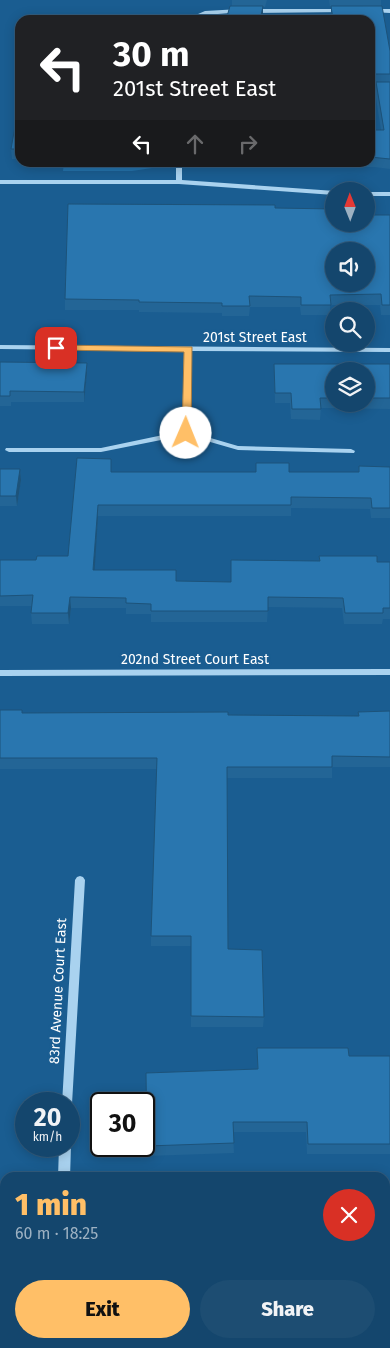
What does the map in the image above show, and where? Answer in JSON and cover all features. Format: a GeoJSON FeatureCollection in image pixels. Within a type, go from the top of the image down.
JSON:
{"type":"FeatureCollection","features":[{"type":"Feature","properties":{"kind":"street"},"geometry":{"type":"LineString","coordinates":[[196,15],[214,11],[351,11]]}},
{"type":"Feature","properties":{"kind":"street"},"geometry":{"type":"LineString","coordinates":[[370,11],[390,12]]}},
{"type":"Feature","properties":{"kind":"street"},"geometry":{"type":"LineString","coordinates":[[179,167],[179,182]]}},
{"type":"Feature","properties":{"kind":"street"},"geometry":{"type":"LineString","coordinates":[[0,182],[179,182],[325,192]]}},
{"type":"Feature","properties":{"kind":"street"},"geometry":{"type":"LineString","coordinates":[[375,194],[390,194]]}},
{"type":"Feature","properties":{"kind":"street","name":"201st Street East"},"geometry":{"type":"LineString","coordinates":[[0,347],[390,350]]}},
{"type":"Feature","properties":{"kind":"street"},"geometry":{"type":"LineString","coordinates":[[186,433],[188,349]]}},
{"type":"Feature","properties":{"kind":"street"},"geometry":{"type":"LineString","coordinates":[[9,450],[101,450],[186,433],[238,448],[351,451]]}},
{"type":"Feature","properties":{"kind":"street","name":"202nd Street Court East"},"geometry":{"type":"LineString","coordinates":[[0,673],[390,672]]}},
{"type":"Feature","properties":{"kind":"street","name":"83rd Avenue Court East"},"geometry":{"type":"LineString","coordinates":[[68,1092],[80,880]]}},
{"type":"Feature","properties":{"kind":"street"},"geometry":{"type":"LineString","coordinates":[[64,1172],[65,1157]]}},
{"type":"Feature","properties":{"kind":"shaded area"},"geometry":{"type":"Polygon","coordinates":[[[63,167],[153,167],[132,171],[63,171],[63,167]]]}},
{"type":"Feature","properties":{"kind":"building"},"geometry":{"type":"Polygon","coordinates":[[[230,6],[263,6],[261,15],[227,15],[230,6]]]}},
{"type":"Feature","properties":{"kind":"building"},"geometry":{"type":"Polygon","coordinates":[[[331,6],[382,6],[390,51],[390,74],[375,74],[375,15],[332,15],[331,6]]]}},
{"type":"Feature","properties":{"kind":"building"},"geometry":{"type":"Polygon","coordinates":[[[376,82],[390,82],[390,159],[375,158],[375,130],[384,130],[376,82]]]}},
{"type":"Feature","properties":{"kind":"building"},"geometry":{"type":"Polygon","coordinates":[[[15,127],[15,149],[11,149],[15,127]]]}},
{"type":"Feature","properties":{"kind":"building"},"geometry":{"type":"Polygon","coordinates":[[[68,204],[275,205],[275,208],[325,209],[325,232],[375,232],[375,215],[390,215],[390,305],[382,305],[381,294],[330,295],[331,302],[325,302],[325,305],[301,305],[301,297],[249,296],[250,306],[222,306],[222,303],[139,302],[139,300],[65,299],[68,204]]]}},
{"type":"Feature","properties":{"kind":"building"},"geometry":{"type":"Polygon","coordinates":[[[0,362],[87,363],[84,392],[10,391],[10,396],[0,396],[0,362]]]}},
{"type":"Feature","properties":{"kind":"building"},"geometry":{"type":"Polygon","coordinates":[[[274,364],[325,364],[325,398],[320,398],[321,409],[292,409],[291,393],[275,393],[274,364]]]}},
{"type":"Feature","properties":{"kind":"building"},"geometry":{"type":"Polygon","coordinates":[[[375,364],[390,364],[390,398],[375,398],[375,364]]]}},
{"type":"Feature","properties":{"kind":"building"},"geometry":{"type":"Polygon","coordinates":[[[77,458],[111,459],[111,472],[256,472],[256,463],[289,463],[289,472],[359,472],[359,466],[390,467],[390,508],[372,508],[371,498],[291,497],[291,505],[98,505],[93,570],[176,570],[176,581],[231,582],[231,560],[320,561],[319,556],[377,556],[377,562],[390,562],[390,608],[383,608],[383,613],[345,613],[343,598],[268,597],[268,611],[151,611],[151,604],[126,603],[126,598],[70,597],[68,613],[31,613],[33,595],[0,596],[0,560],[36,560],[37,556],[68,556],[77,458]]]}},
{"type":"Feature","properties":{"kind":"building"},"geometry":{"type":"Polygon","coordinates":[[[0,469],[20,469],[16,496],[0,496],[0,469]]]}},
{"type":"Feature","properties":{"kind":"building"},"geometry":{"type":"Polygon","coordinates":[[[0,710],[22,710],[22,713],[228,712],[228,715],[359,716],[358,712],[390,711],[390,757],[332,756],[332,767],[227,767],[228,949],[262,950],[264,1017],[191,1016],[191,936],[151,936],[157,758],[0,758],[0,710]]]}},
{"type":"Feature","properties":{"kind":"building"},"geometry":{"type":"Polygon","coordinates":[[[257,1048],[348,1048],[349,1056],[390,1056],[390,1144],[308,1144],[307,1122],[233,1122],[234,1143],[155,1146],[155,1092],[146,1092],[146,1073],[258,1069],[257,1048]]]}},
{"type":"Feature","properties":{"kind":"route"},"geometry":{"type":"LineString","coordinates":[[56,348],[188,349],[186,433]]}}]}
